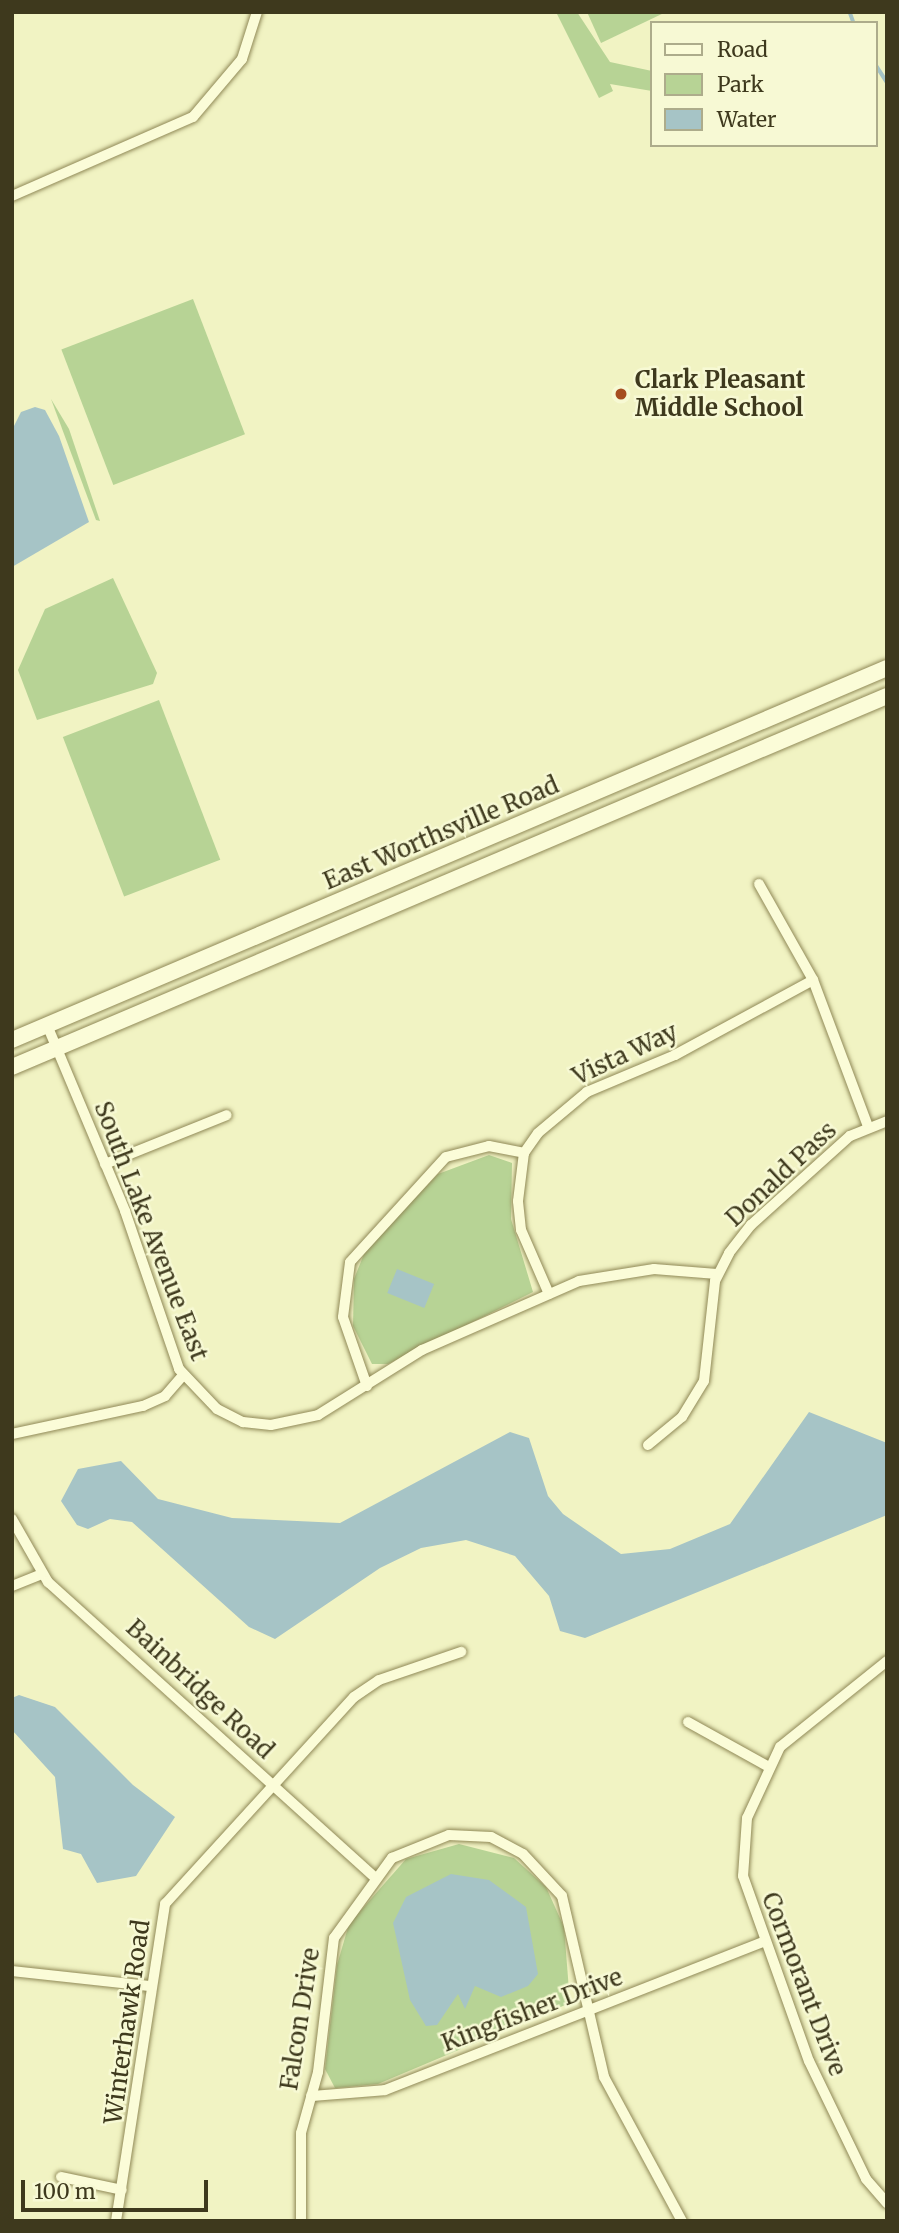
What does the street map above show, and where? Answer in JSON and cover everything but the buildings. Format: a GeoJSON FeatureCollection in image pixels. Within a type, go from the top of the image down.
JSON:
{"type":"FeatureCollection","features":[{"type":"Feature","properties":{"kind":"main road","name":"East Worthsville Road"},"geometry":{"type":"LineString","coordinates":[[12,1040],[887,667]]}},
{"type":"Feature","properties":{"kind":"main road","name":"East Worthsville Road"},"geometry":{"type":"LineString","coordinates":[[12,1067],[887,696]]}},
{"type":"Feature","properties":{"kind":"street"},"geometry":{"type":"LineString","coordinates":[[12,196],[193,117],[242,59],[257,12]]}},
{"type":"Feature","properties":{"kind":"street"},"geometry":{"type":"LineString","coordinates":[[760,884],[813,980],[869,1126]]}},
{"type":"Feature","properties":{"kind":"street","name":"Vista Way"},"geometry":{"type":"LineString","coordinates":[[524,1153],[573,1100],[675,1055],[813,980]]}},
{"type":"Feature","properties":{"kind":"street","name":"South Lake Avenue East"},"geometry":{"type":"LineString","coordinates":[[47,1025],[106,1164],[183,1375],[218,1409],[243,1422],[271,1425],[318,1415],[422,1350],[549,1294],[605,1273],[654,1269],[717,1274]]}},
{"type":"Feature","properties":{"kind":"street"},"geometry":{"type":"LineString","coordinates":[[106,1164],[227,1115]]}},
{"type":"Feature","properties":{"kind":"street","name":"Donald Pass"},"geometry":{"type":"LineString","coordinates":[[717,1274],[751,1225],[869,1126],[887,1121]]}},
{"type":"Feature","properties":{"kind":"street"},"geometry":{"type":"LineString","coordinates":[[367,1386],[343,1317],[350,1262],[446,1157],[489,1146],[524,1153],[521,1230],[549,1294]]}},
{"type":"Feature","properties":{"kind":"street"},"geometry":{"type":"LineString","coordinates":[[648,1445],[681,1417],[704,1381],[717,1274]]}},
{"type":"Feature","properties":{"kind":"street"},"geometry":{"type":"LineString","coordinates":[[12,1434],[143,1406],[165,1396],[183,1375]]}},
{"type":"Feature","properties":{"kind":"street","name":"Bainbridge Road"},"geometry":{"type":"LineString","coordinates":[[12,1519],[41,1574],[376,1878]]}},
{"type":"Feature","properties":{"kind":"street"},"geometry":{"type":"LineString","coordinates":[[12,1586],[41,1574]]}},
{"type":"Feature","properties":{"kind":"street","name":"Winterhawk Road"},"geometry":{"type":"LineString","coordinates":[[116,2221],[150,1986],[165,1905],[272,1784],[354,1697],[379,1680],[461,1652]]}},
{"type":"Feature","properties":{"kind":"street"},"geometry":{"type":"LineString","coordinates":[[688,1722],[767,1766],[780,1746],[887,1661]]}},
{"type":"Feature","properties":{"kind":"street","name":"Cormorant Drive"},"geometry":{"type":"LineString","coordinates":[[767,1766],[743,1846],[743,1876],[763,1942],[836,2123],[866,2179],[887,2203]]}},
{"type":"Feature","properties":{"kind":"street","name":"Falcon Drive"},"geometry":{"type":"LineString","coordinates":[[301,2221],[301,2133],[311,2096],[334,1938],[376,1878],[400,1853],[449,1835],[491,1837],[523,1854],[571,1913],[589,2010],[617,2108],[682,2221]]}},
{"type":"Feature","properties":{"kind":"street","name":"Kingfisher Drive"},"geometry":{"type":"LineString","coordinates":[[311,2096],[385,2090],[763,1942]]}},
{"type":"Feature","properties":{"kind":"street"},"geometry":{"type":"LineString","coordinates":[[12,1971],[150,1986]]}},
{"type":"Feature","properties":{"kind":"street"},"geometry":{"type":"LineString","coordinates":[[61,2177],[122,2190]]}},
{"type":"Feature","properties":{"kind":"green space"},"geometry":{"type":"Polygon","coordinates":[[[556,12],[577,12],[610,62],[650,71],[650,91],[610,84],[613,91],[599,98],[556,12]]]}},
{"type":"Feature","properties":{"kind":"green space"},"geometry":{"type":"Polygon","coordinates":[[[587,12],[666,12],[601,43],[587,12]]]}},
{"type":"Feature","properties":{"kind":"green space"},"geometry":{"type":"Polygon","coordinates":[[[193,299],[245,434],[113,485],[61,350],[193,299]]]}},
{"type":"Feature","properties":{"kind":"green space"},"geometry":{"type":"Polygon","coordinates":[[[51,399],[69,429],[100,521],[96,520],[51,399]]]}},
{"type":"Feature","properties":{"kind":"green space"},"geometry":{"type":"Polygon","coordinates":[[[113,578],[157,673],[153,684],[37,720],[18,670],[45,609],[113,578]]]}},
{"type":"Feature","properties":{"kind":"green space"},"geometry":{"type":"Polygon","coordinates":[[[159,700],[220,860],[124,897],[63,737],[159,700]]]}},
{"type":"Feature","properties":{"kind":"green space"},"geometry":{"type":"Polygon","coordinates":[[[489,1155],[512,1163],[511,1219],[533,1292],[388,1364],[372,1364],[353,1326],[354,1279],[366,1249],[438,1174],[489,1155]]]}},
{"type":"Feature","properties":{"kind":"green space"},"geometry":{"type":"Polygon","coordinates":[[[459,1844],[514,1858],[546,1887],[564,1927],[570,2003],[378,2084],[335,2088],[325,2069],[337,1965],[349,1924],[406,1859],[459,1844]]]}},
{"type":"Feature","properties":{"kind":"water"},"geometry":{"type":"Polygon","coordinates":[[[35,407],[45,410],[59,436],[89,522],[12,567],[12,430],[21,412],[35,407]]]}},
{"type":"Feature","properties":{"kind":"water"},"geometry":{"type":"Polygon","coordinates":[[[397,1269],[434,1284],[424,1308],[387,1293],[397,1269]]]}},
{"type":"Feature","properties":{"kind":"water"},"geometry":{"type":"Polygon","coordinates":[[[809,1412],[887,1443],[887,1515],[585,1638],[560,1631],[549,1596],[515,1556],[466,1540],[421,1548],[380,1568],[275,1639],[249,1627],[132,1522],[110,1519],[88,1529],[77,1525],[61,1501],[78,1469],[121,1461],[158,1499],[232,1518],[340,1523],[510,1432],[529,1438],[548,1496],[563,1514],[621,1554],[670,1549],[730,1524],[809,1412]]]}},
{"type":"Feature","properties":{"kind":"water"},"geometry":{"type":"Polygon","coordinates":[[[19,1695],[55,1707],[133,1785],[175,1817],[136,1876],[97,1883],[81,1854],[63,1849],[55,1777],[12,1730],[12,1698],[19,1695]]]}},
{"type":"Feature","properties":{"kind":"water"},"geometry":{"type":"Polygon","coordinates":[[[451,1874],[489,1880],[526,1907],[538,1974],[528,1986],[501,1997],[475,1986],[465,2009],[458,1994],[437,2025],[426,2026],[410,2000],[393,1923],[406,1897],[451,1874]]]}},
{"type":"Feature","properties":{"kind":"waterway"},"geometry":{"type":"LineString","coordinates":[[850,12],[853,21]]}},
{"type":"Feature","properties":{"kind":"waterway"},"geometry":{"type":"LineString","coordinates":[[878,68],[887,82]]}},
{"type":"Feature","properties":{"kind":"place","name":"Clark Pleasant Middle School"},"geometry":{"type":"Point","coordinates":[621,394]}}]}
